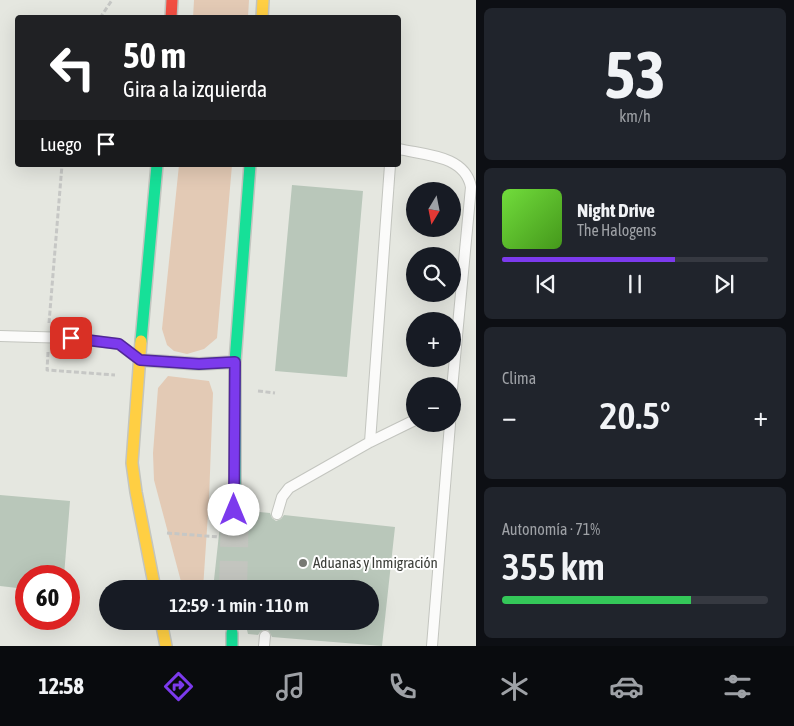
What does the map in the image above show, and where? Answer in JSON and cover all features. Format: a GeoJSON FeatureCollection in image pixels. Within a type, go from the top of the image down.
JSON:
{"type":"FeatureCollection","features":[{"type":"Feature","properties":{"kind":"main road"},"geometry":{"type":"LineString","coordinates":[[171,15],[172,0]]}},
{"type":"Feature","properties":{"kind":"main road"},"geometry":{"type":"LineString","coordinates":[[262,15],[263,0]]}},
{"type":"Feature","properties":{"kind":"main road"},"geometry":{"type":"LineString","coordinates":[[153,580],[132,463],[158,167]]}},
{"type":"Feature","properties":{"kind":"main road"},"geometry":{"type":"LineString","coordinates":[[234,510],[235,362],[250,167]]}},
{"type":"Feature","properties":{"kind":"main road"},"geometry":{"type":"LineString","coordinates":[[140,360],[199,364],[235,362]]}},
{"type":"Feature","properties":{"kind":"main road"},"geometry":{"type":"LineString","coordinates":[[163,630],[166,646]]}},
{"type":"Feature","properties":{"kind":"main road"},"geometry":{"type":"LineString","coordinates":[[232,633],[232,646]]}},
{"type":"Feature","properties":{"kind":"lane"},"geometry":{"type":"LineString","coordinates":[[401,149],[453,162],[463,170],[470,182],[453,377]]}},
{"type":"Feature","properties":{"kind":"lane"},"geometry":{"type":"LineString","coordinates":[[370,442],[390,167]]}},
{"type":"Feature","properties":{"kind":"lane"},"geometry":{"type":"LineString","coordinates":[[0,336],[71,338],[119,344],[140,360]]}},
{"type":"Feature","properties":{"kind":"lane"},"geometry":{"type":"LineString","coordinates":[[277,514],[282,497],[289,488],[370,442],[406,424]]}},
{"type":"Feature","properties":{"kind":"lane"},"geometry":{"type":"LineString","coordinates":[[432,646],[449,432]]}},
{"type":"Feature","properties":{"kind":"path"},"geometry":{"type":"LineString","coordinates":[[102,15],[112,0]]}},
{"type":"Feature","properties":{"kind":"path"},"geometry":{"type":"LineString","coordinates":[[62,167],[47,370],[117,376]]}},
{"type":"Feature","properties":{"kind":"shaded area"},"geometry":{"type":"Polygon","coordinates":[[[194,0],[249,0],[248,15],[193,15],[194,0]]]}},
{"type":"Feature","properties":{"kind":"shaded area"},"geometry":{"type":"Polygon","coordinates":[[[179,167],[232,167],[217,338],[204,349],[187,354],[174,351],[167,345],[162,329],[179,167]]]}},
{"type":"Feature","properties":{"kind":"shaded area"},"geometry":{"type":"Polygon","coordinates":[[[168,376],[209,381],[213,393],[204,580],[181,580],[154,480],[153,453],[158,388],[168,376]]]}},
{"type":"Feature","properties":{"kind":"building"},"geometry":{"type":"Polygon","coordinates":[[[292,185],[363,191],[347,377],[275,371],[292,185]]]}},
{"type":"Feature","properties":{"kind":"building"},"geometry":{"type":"Polygon","coordinates":[[[0,495],[70,501],[65,565],[15,565],[15,588],[0,586],[0,495]]]}},
{"type":"Feature","properties":{"kind":"building","name":"Aduanas y Inmigración"},"geometry":{"type":"Polygon","coordinates":[[[250,511],[270,513],[276,521],[284,515],[395,527],[382,646],[272,637],[267,630],[379,630],[379,580],[214,580],[221,516],[227,523],[235,526],[243,523],[248,518],[250,511]]]}},
{"type":"Feature","properties":{"kind":"building","name":"Aduanas y Inmigración"},"geometry":{"type":"Polygon","coordinates":[[[247,630],[263,630],[258,635],[248,634],[247,630]]]}},
{"type":"Feature","properties":{"kind":"tunnel"},"geometry":{"type":"LineString","coordinates":[[233,580],[235,510]]}},
{"type":"Feature","properties":{"kind":"traffic: fast"},"geometry":{"type":"LineString","coordinates":[[141,341],[157,167]]}},
{"type":"Feature","properties":{"kind":"traffic: fast"},"geometry":{"type":"LineString","coordinates":[[235,510],[235,362],[250,167]]}},
{"type":"Feature","properties":{"kind":"traffic: fast"},"geometry":{"type":"LineString","coordinates":[[140,360],[199,364],[235,362]]}},
{"type":"Feature","properties":{"kind":"traffic: fast"},"geometry":{"type":"LineString","coordinates":[[232,633],[232,646]]}},
{"type":"Feature","properties":{"kind":"traffic: slow"},"geometry":{"type":"LineString","coordinates":[[262,15],[263,0]]}},
{"type":"Feature","properties":{"kind":"traffic: slow"},"geometry":{"type":"LineString","coordinates":[[141,341],[132,463],[153,580]]}},
{"type":"Feature","properties":{"kind":"traffic: slow"},"geometry":{"type":"LineString","coordinates":[[163,630],[166,646]]}},
{"type":"Feature","properties":{"kind":"traffic: jam"},"geometry":{"type":"LineString","coordinates":[[171,15],[172,0]]}},
{"type":"Feature","properties":{"kind":"place","name":"Aduanas y Inmigración"},"geometry":{"type":"Point","coordinates":[303,563]}},
{"type":"Feature","properties":{"kind":"route"},"geometry":{"type":"LineString","coordinates":[[71,338],[119,344],[140,360],[199,364],[235,362],[234,510]]}}]}
